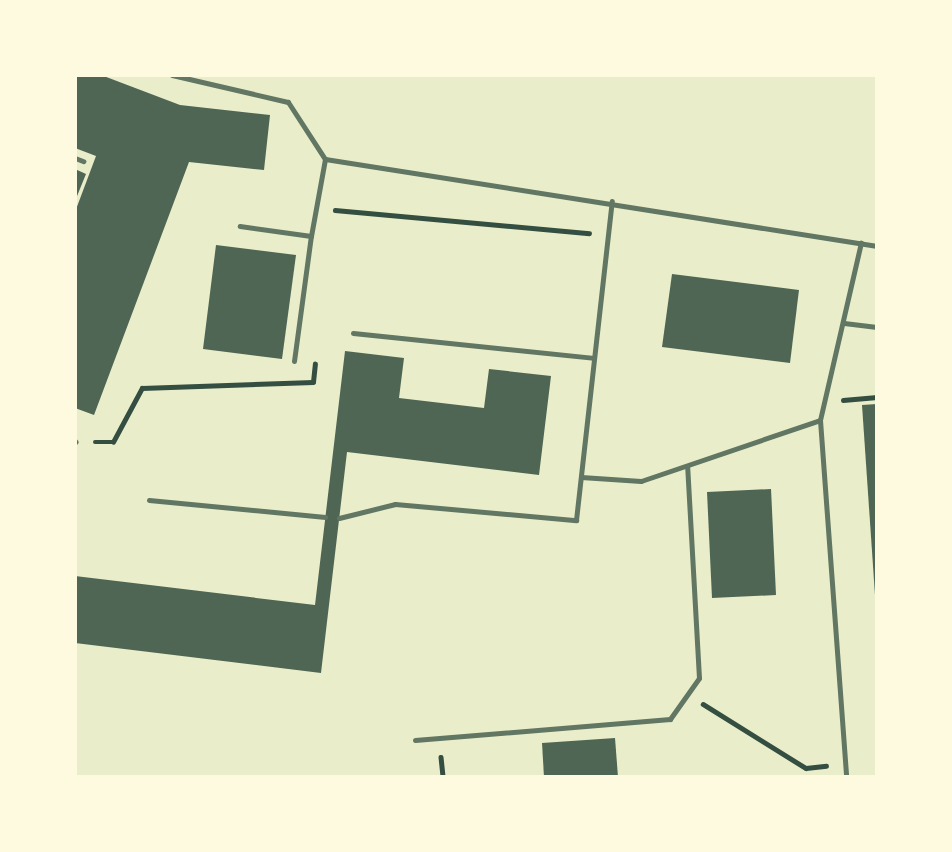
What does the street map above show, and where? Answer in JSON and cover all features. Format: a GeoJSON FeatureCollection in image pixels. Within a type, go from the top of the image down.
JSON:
{"type":"FeatureCollection","features":[{"type":"Feature","properties":{"kind":"lane"},"geometry":{"type":"LineString","coordinates":[[172,75],[288,102],[326,159],[311,236],[294,361]]}},
{"type":"Feature","properties":{"kind":"lane"},"geometry":{"type":"LineString","coordinates":[[75,158],[83,161]]}},
{"type":"Feature","properties":{"kind":"lane"},"geometry":{"type":"LineString","coordinates":[[326,159],[612,201],[877,246]]}},
{"type":"Feature","properties":{"kind":"lane"},"geometry":{"type":"LineString","coordinates":[[339,518],[395,504],[576,520],[612,201]]}},
{"type":"Feature","properties":{"kind":"lane"},"geometry":{"type":"LineString","coordinates":[[240,226],[311,236]]}},
{"type":"Feature","properties":{"kind":"lane"},"geometry":{"type":"LineString","coordinates":[[846,777],[820,420],[861,243]]}},
{"type":"Feature","properties":{"kind":"lane"},"geometry":{"type":"LineString","coordinates":[[844,323],[877,327]]}},
{"type":"Feature","properties":{"kind":"lane"},"geometry":{"type":"LineString","coordinates":[[353,332],[594,358]]}},
{"type":"Feature","properties":{"kind":"lane"},"geometry":{"type":"LineString","coordinates":[[581,477],[641,481],[820,420]]}},
{"type":"Feature","properties":{"kind":"lane"},"geometry":{"type":"LineString","coordinates":[[415,740],[651,723],[670,719],[699,678],[687,466]]}},
{"type":"Feature","properties":{"kind":"lane"},"geometry":{"type":"LineString","coordinates":[[149,500],[325,517]]}},
{"type":"Feature","properties":{"kind":"path"},"geometry":{"type":"LineString","coordinates":[[334,221],[335,208],[608,235]]}},
{"type":"Feature","properties":{"kind":"path"},"geometry":{"type":"LineString","coordinates":[[76,441],[113,442],[142,388],[313,382],[316,355]]}},
{"type":"Feature","properties":{"kind":"path"},"geometry":{"type":"LineString","coordinates":[[825,401],[877,397]]}},
{"type":"Feature","properties":{"kind":"path"},"geometry":{"type":"LineString","coordinates":[[687,694],[806,768],[845,764]]}},
{"type":"Feature","properties":{"kind":"building"},"geometry":{"type":"Polygon","coordinates":[[[75,75],[101,75],[180,105],[270,115],[264,170],[189,162],[94,415],[75,408],[75,212],[96,156],[75,148],[75,75]]]}},
{"type":"Feature","properties":{"kind":"building"},"geometry":{"type":"Polygon","coordinates":[[[75,169],[86,174],[75,201],[75,169]]]}},
{"type":"Feature","properties":{"kind":"building"},"geometry":{"type":"Polygon","coordinates":[[[216,245],[296,255],[282,359],[203,349],[216,245]]]}},
{"type":"Feature","properties":{"kind":"building"},"geometry":{"type":"Polygon","coordinates":[[[672,274],[799,290],[790,363],[662,347],[672,274]]]}},
{"type":"Feature","properties":{"kind":"building"},"geometry":{"type":"Polygon","coordinates":[[[345,351],[404,358],[399,398],[484,408],[489,369],[551,376],[539,475],[347,452],[321,673],[75,643],[75,576],[315,605],[345,351]]]}},
{"type":"Feature","properties":{"kind":"building"},"geometry":{"type":"Polygon","coordinates":[[[877,404],[877,595],[875,595],[862,405],[877,404]]]}},
{"type":"Feature","properties":{"kind":"building"},"geometry":{"type":"Polygon","coordinates":[[[771,489],[776,595],[712,598],[707,492],[771,489]]]}},
{"type":"Feature","properties":{"kind":"building"},"geometry":{"type":"Polygon","coordinates":[[[615,738],[618,777],[544,777],[542,743],[615,738]]]}}]}
